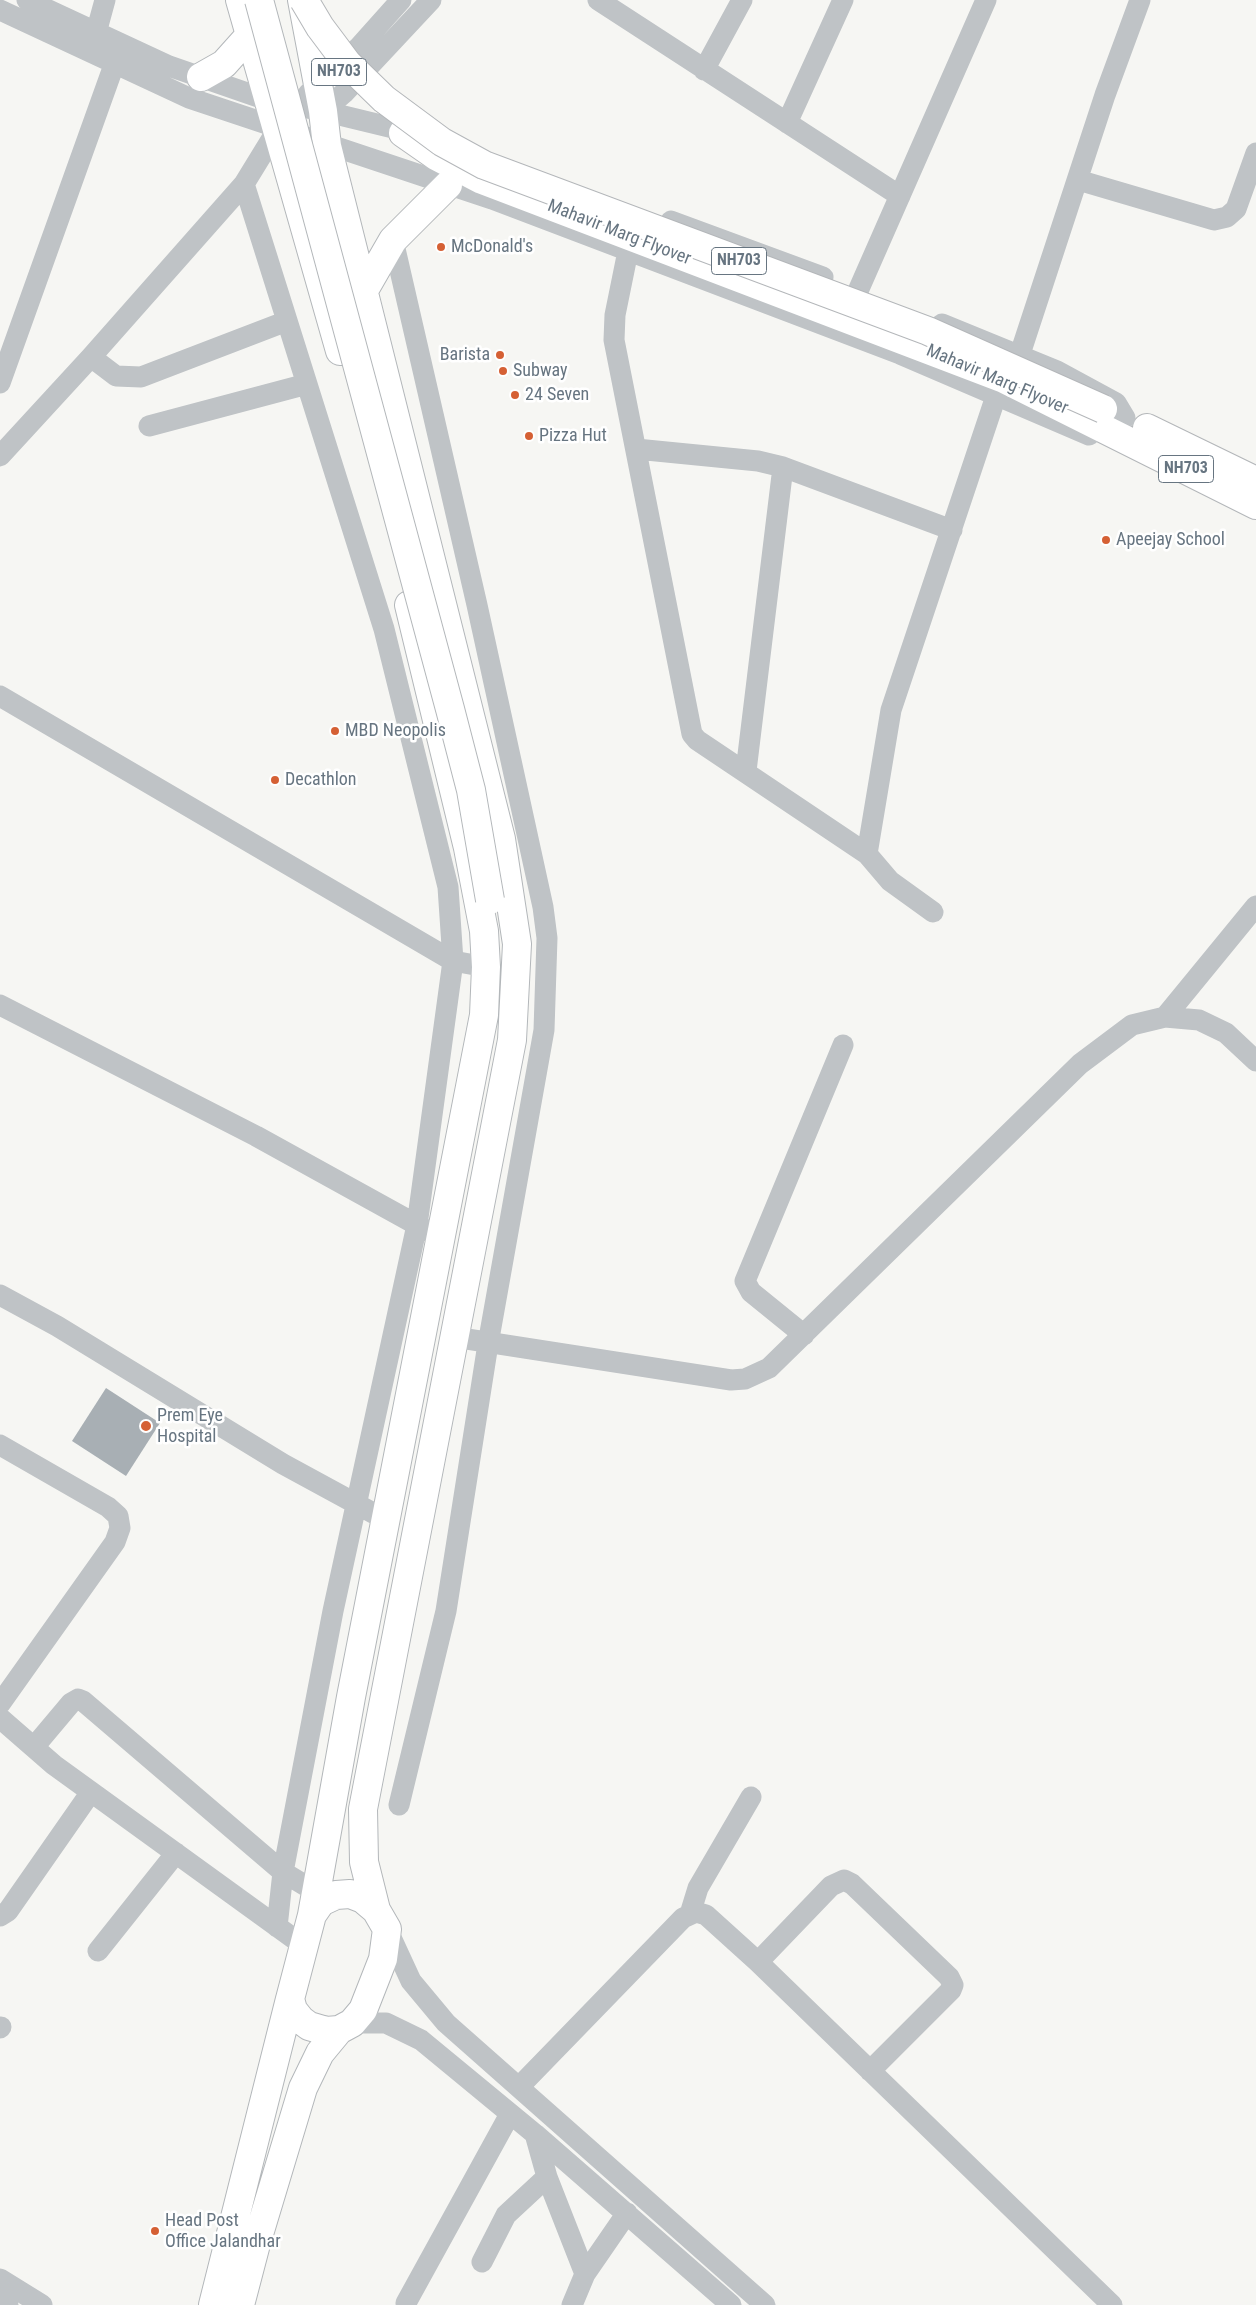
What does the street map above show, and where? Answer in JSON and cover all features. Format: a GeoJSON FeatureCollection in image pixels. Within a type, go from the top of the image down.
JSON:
{"type":"FeatureCollection","features":[{"type":"Feature","properties":{"kind":"main road"},"geometry":{"type":"LineString","coordinates":[[219,2303],[314,1904],[351,1697],[484,1016],[486,967],[484,932],[468,848],[387,518],[277,129],[283,104],[250,35],[240,0]]}},
{"type":"Feature","properties":{"kind":"main road"},"geometry":{"type":"LineString","coordinates":[[259,0],[471,790],[490,900],[491,917],[484,932]]}},
{"type":"Feature","properties":{"kind":"main road","name":"Mahavir Marg Flyover"},"geometry":{"type":"LineString","coordinates":[[289,0],[310,38],[345,80],[403,133],[436,156],[482,180],[1110,421]]}},
{"type":"Feature","properties":{"kind":"main road"},"geometry":{"type":"LineString","coordinates":[[219,2303],[256,2244],[303,2088],[320,2053],[345,2026],[364,2010],[383,1959],[382,1920],[364,1862],[363,1809],[512,1040],[517,944],[501,839],[327,146],[303,0]]}},
{"type":"Feature","properties":{"kind":"main road","name":"Mahavir Marg Flyover"},"geometry":{"type":"LineString","coordinates":[[303,0],[320,27],[347,63],[384,100],[442,142],[484,165],[928,331],[1110,421]]}},
{"type":"Feature","properties":{"kind":"main road"},"geometry":{"type":"LineString","coordinates":[[201,78],[224,64],[250,35]]}},
{"type":"Feature","properties":{"kind":"main road"},"geometry":{"type":"LineString","coordinates":[[363,292],[393,240],[448,185]]}},
{"type":"Feature","properties":{"kind":"main road","name":"NH703"},"geometry":{"type":"LineString","coordinates":[[1110,421],[1256,481]]}},
{"type":"Feature","properties":{"kind":"main road","name":"NH703"},"geometry":{"type":"LineString","coordinates":[[1110,421],[1256,504]]}},
{"type":"Feature","properties":{"kind":"main road"},"geometry":{"type":"LineString","coordinates":[[314,1904],[336,1895],[350,1894],[363,1899],[382,1920]]}},
{"type":"Feature","properties":{"kind":"main road"},"geometry":{"type":"LineString","coordinates":[[290,1999],[293,2010],[309,2026],[326,2031],[345,2026]]}},
{"type":"Feature","properties":{"kind":"street"},"geometry":{"type":"LineString","coordinates":[[27,0],[96,33],[201,78],[283,104],[344,93],[431,0]]}},
{"type":"Feature","properties":{"kind":"street"},"geometry":{"type":"LineString","coordinates":[[96,33],[105,0]]}},
{"type":"Feature","properties":{"kind":"street"},"geometry":{"type":"LineString","coordinates":[[320,98],[359,47],[401,0]]}},
{"type":"Feature","properties":{"kind":"street"},"geometry":{"type":"LineString","coordinates":[[598,0],[900,196]]}},
{"type":"Feature","properties":{"kind":"street"},"geometry":{"type":"LineString","coordinates":[[704,70],[742,0]]}},
{"type":"Feature","properties":{"kind":"street"},"geometry":{"type":"LineString","coordinates":[[787,123],[844,0]]}},
{"type":"Feature","properties":{"kind":"street"},"geometry":{"type":"LineString","coordinates":[[858,291],[986,0]]}},
{"type":"Feature","properties":{"kind":"street"},"geometry":{"type":"LineString","coordinates":[[1020,354],[1105,95],[1140,0]]}},
{"type":"Feature","properties":{"kind":"street"},"geometry":{"type":"LineString","coordinates":[[0,10],[189,98],[327,146],[492,199],[900,354],[1096,438],[1110,421],[1116,403],[1057,371],[1020,354],[858,291],[462,145],[320,98]]}},
{"type":"Feature","properties":{"kind":"street"},"geometry":{"type":"LineString","coordinates":[[0,383],[122,43]]}},
{"type":"Feature","properties":{"kind":"street"},"geometry":{"type":"LineString","coordinates":[[0,456],[91,357],[244,184],[277,129]]}},
{"type":"Feature","properties":{"kind":"street"},"geometry":{"type":"LineString","coordinates":[[1078,180],[1214,220],[1227,217],[1236,209],[1256,153]]}},
{"type":"Feature","properties":{"kind":"street"},"geometry":{"type":"LineString","coordinates":[[244,184],[384,629],[448,887],[453,961],[417,1225],[334,1611],[283,1872],[276,1926]]}},
{"type":"Feature","properties":{"kind":"street"},"geometry":{"type":"LineString","coordinates":[[393,240],[477,605],[543,907],[547,938],[544,1030],[488,1344],[446,1611],[399,1805]]}},
{"type":"Feature","properties":{"kind":"street"},"geometry":{"type":"LineString","coordinates":[[628,251],[615,315],[614,340],[690,729],[697,740],[746,771],[867,854],[890,881],[933,912]]}},
{"type":"Feature","properties":{"kind":"street"},"geometry":{"type":"LineString","coordinates":[[91,357],[116,376],[141,377],[287,321]]}},
{"type":"Feature","properties":{"kind":"street"},"geometry":{"type":"LineString","coordinates":[[149,426],[307,384]]}},
{"type":"Feature","properties":{"kind":"street"},"geometry":{"type":"LineString","coordinates":[[867,854],[891,710],[996,396]]}},
{"type":"Feature","properties":{"kind":"street"},"geometry":{"type":"LineString","coordinates":[[636,449],[758,461],[783,467],[952,530]]}},
{"type":"Feature","properties":{"kind":"street"},"geometry":{"type":"LineString","coordinates":[[746,771],[783,467]]}},
{"type":"Feature","properties":{"kind":"street"},"geometry":{"type":"LineString","coordinates":[[0,696],[453,961],[486,967]]}},
{"type":"Feature","properties":{"kind":"street"},"geometry":{"type":"LineString","coordinates":[[1165,1018],[1256,906]]}},
{"type":"Feature","properties":{"kind":"street"},"geometry":{"type":"LineString","coordinates":[[0,1005],[256,1136],[441,1239]]}},
{"type":"Feature","properties":{"kind":"street"},"geometry":{"type":"LineString","coordinates":[[454,1338],[731,1380],[746,1379],[769,1368],[1080,1064],[1132,1025],[1165,1018],[1199,1020],[1226,1034],[1256,1061]]}},
{"type":"Feature","properties":{"kind":"street"},"geometry":{"type":"LineString","coordinates":[[804,1335],[750,1292],[745,1281],[844,1045]]}},
{"type":"Feature","properties":{"kind":"street"},"geometry":{"type":"LineString","coordinates":[[0,1294],[57,1326],[283,1464],[386,1520]]}},
{"type":"Feature","properties":{"kind":"street"},"geometry":{"type":"LineString","coordinates":[[0,1445],[108,1507],[118,1516],[120,1528],[115,1542],[0,1704]]}},
{"type":"Feature","properties":{"kind":"street"},"geometry":{"type":"LineString","coordinates":[[34,1747],[71,1703],[78,1700],[83,1701],[283,1872],[314,1904]]}},
{"type":"Feature","properties":{"kind":"street"},"geometry":{"type":"LineString","coordinates":[[2,1726],[34,1747],[91,1792],[304,1946]]}},
{"type":"Feature","properties":{"kind":"street"},"geometry":{"type":"LineString","coordinates":[[0,1916],[8,1911],[91,1792]]}},
{"type":"Feature","properties":{"kind":"street"},"geometry":{"type":"LineString","coordinates":[[690,1914],[698,1888],[751,1797]]}},
{"type":"Feature","properties":{"kind":"street"},"geometry":{"type":"LineString","coordinates":[[98,1952],[176,1854]]}},
{"type":"Feature","properties":{"kind":"street"},"geometry":{"type":"LineString","coordinates":[[758,1962],[831,1886],[844,1880],[852,1884],[949,1977],[953,1986],[952,1990],[870,2071]]}},
{"type":"Feature","properties":{"kind":"street"},"geometry":{"type":"LineString","coordinates":[[520,2087],[683,1918],[696,1912],[706,1915],[758,1962],[1112,2305]]}},
{"type":"Feature","properties":{"kind":"street"},"geometry":{"type":"LineString","coordinates":[[382,1920],[411,1981],[446,2024],[520,2087],[765,2305]]}},
{"type":"Feature","properties":{"kind":"street"},"geometry":{"type":"LineString","coordinates":[[345,2026],[386,2023],[421,2040],[535,2134],[731,2305]]}},
{"type":"Feature","properties":{"kind":"street"},"geometry":{"type":"LineString","coordinates":[[406,2303],[510,2114]]}},
{"type":"Feature","properties":{"kind":"street"},"geometry":{"type":"LineString","coordinates":[[535,2134],[547,2177],[585,2274]]}},
{"type":"Feature","properties":{"kind":"street"},"geometry":{"type":"LineString","coordinates":[[482,2262],[506,2215],[547,2177]]}},
{"type":"Feature","properties":{"kind":"street"},"geometry":{"type":"LineString","coordinates":[[572,2305],[585,2274],[627,2214]]}},
{"type":"Feature","properties":{"kind":"street"},"geometry":{"type":"LineString","coordinates":[[0,2279],[42,2305]]}},
{"type":"Feature","properties":{"kind":"street"},"geometry":{"type":"LineString","coordinates":[[0,2298],[8,2305]]}},
{"type":"Feature","properties":{"kind":"building"},"geometry":{"type":"Polygon","coordinates":[[[106,1388],[160,1423],[126,1476],[72,1441],[106,1388]]]}},
{"type":"Feature","properties":{"kind":"place","name":"McDonald's"},"geometry":{"type":"Point","coordinates":[441,247]}},
{"type":"Feature","properties":{"kind":"place","name":"Barista"},"geometry":{"type":"Point","coordinates":[500,355]}},
{"type":"Feature","properties":{"kind":"place","name":"Subway"},"geometry":{"type":"Point","coordinates":[503,371]}},
{"type":"Feature","properties":{"kind":"place","name":"24 Seven"},"geometry":{"type":"Point","coordinates":[515,395]}},
{"type":"Feature","properties":{"kind":"place","name":"Pizza Hut"},"geometry":{"type":"Point","coordinates":[529,436]}},
{"type":"Feature","properties":{"kind":"place","name":"Apeejay School"},"geometry":{"type":"Point","coordinates":[1106,540]}},
{"type":"Feature","properties":{"kind":"place","name":"MBD Neopolis"},"geometry":{"type":"Point","coordinates":[335,731]}},
{"type":"Feature","properties":{"kind":"place","name":"Decathlon"},"geometry":{"type":"Point","coordinates":[275,780]}},
{"type":"Feature","properties":{"kind":"place","name":"Prem Eye Hospital"},"geometry":{"type":"Point","coordinates":[146,1426]}},
{"type":"Feature","properties":{"kind":"place","name":"Head Post Office Jalandhar"},"geometry":{"type":"Point","coordinates":[155,2231]}}]}
